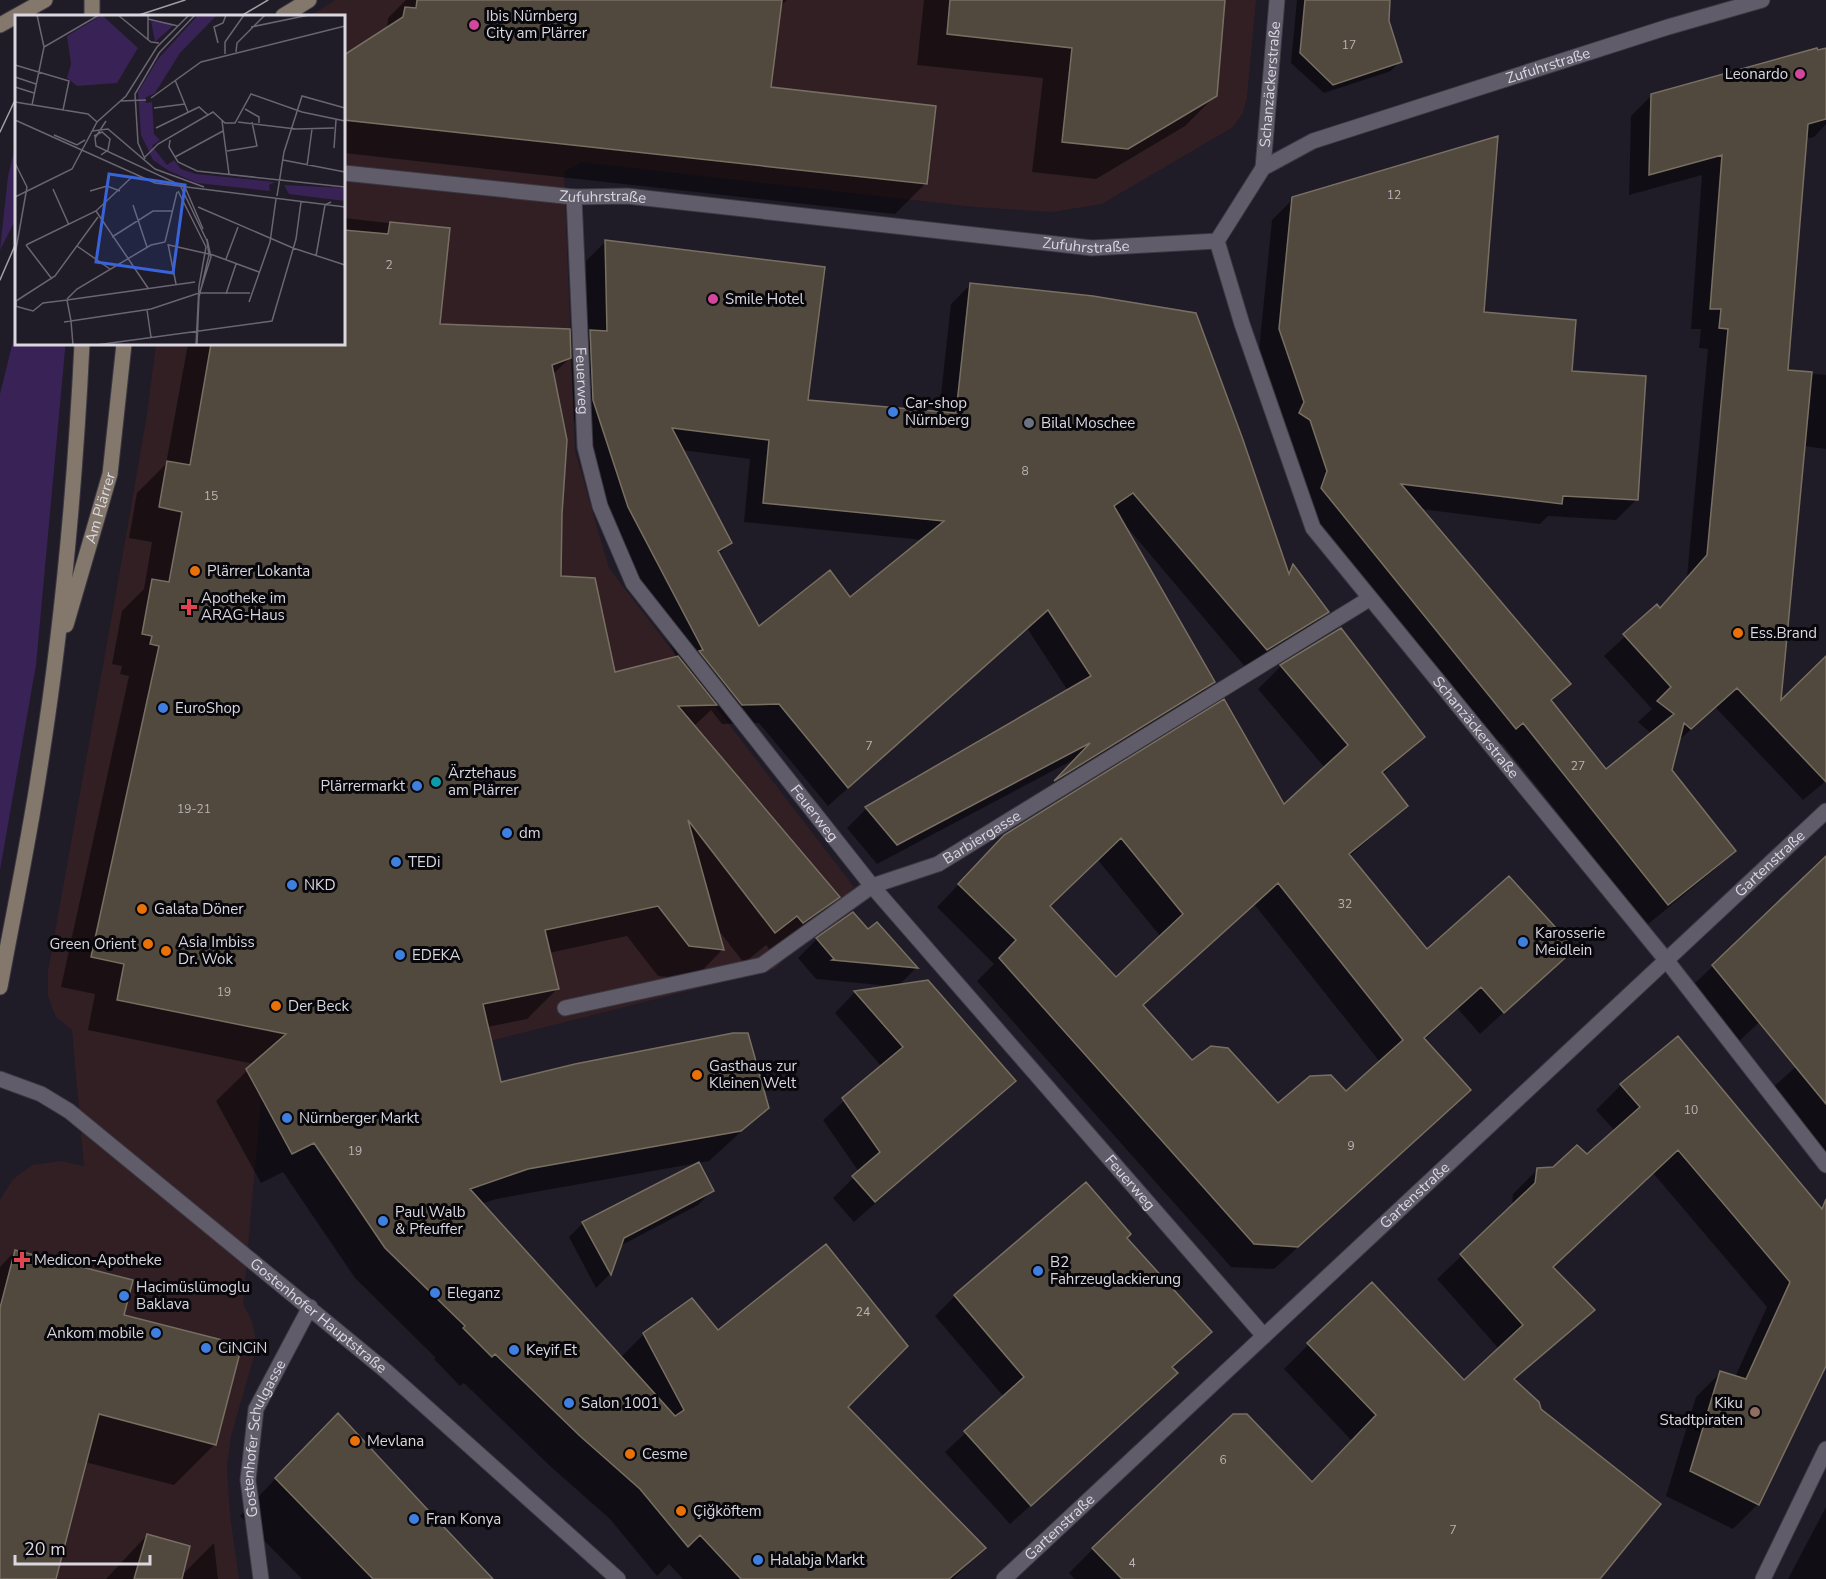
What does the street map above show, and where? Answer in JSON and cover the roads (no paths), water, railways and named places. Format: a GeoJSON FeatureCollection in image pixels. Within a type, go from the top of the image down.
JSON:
{"type":"FeatureCollection","features":[{"type":"Feature","properties":{"kind":"main road"},"geometry":{"type":"LineString","coordinates":[[0,25],[19,10],[45,0]]}},
{"type":"Feature","properties":{"kind":"main road"},"geometry":{"type":"LineString","coordinates":[[285,15],[309,0]]}},
{"type":"Feature","properties":{"kind":"main road","name":"Am Plärrer"},"geometry":{"type":"LineString","coordinates":[[0,987],[38,783],[53,668],[69,531],[82,345]]}},
{"type":"Feature","properties":{"kind":"main road","name":"Am Plärrer"},"geometry":{"type":"LineString","coordinates":[[53,668],[110,474],[124,345]]}},
{"type":"Feature","properties":{"kind":"street","name":"Schanzäckerstraße"},"geometry":{"type":"LineString","coordinates":[[1263,168],[1277,0]]}},
{"type":"Feature","properties":{"kind":"street","name":"Zufuhrstraße"},"geometry":{"type":"LineString","coordinates":[[345,172],[574,197],[627,196],[1092,248],[1217,241],[1263,168],[1313,141],[1657,30],[1762,0]]}},
{"type":"Feature","properties":{"kind":"street","name":"Feuerweg"},"geometry":{"type":"LineString","coordinates":[[574,197],[585,447],[600,506],[633,583],[872,886],[1264,1336]]}},
{"type":"Feature","properties":{"kind":"street","name":"Schanzäckerstraße"},"geometry":{"type":"LineString","coordinates":[[1217,241],[1242,324],[1312,528],[1668,961],[1826,1165]]}},
{"type":"Feature","properties":{"kind":"street","name":"Barbiergasse"},"geometry":{"type":"LineString","coordinates":[[565,1008],[762,965],[872,886],[938,864],[1369,598]]}},
{"type":"Feature","properties":{"kind":"street","name":"Gartenstraße"},"geometry":{"type":"LineString","coordinates":[[1005,1579],[1826,811]]}},
{"type":"Feature","properties":{"kind":"street","name":"Gostenhofer Hauptstraße"},"geometry":{"type":"LineString","coordinates":[[0,1078],[41,1094],[69,1110],[386,1371],[618,1579]]}},
{"type":"Feature","properties":{"kind":"street","name":"Gostenhofer Schulgasse"},"geometry":{"type":"LineString","coordinates":[[261,1579],[248,1480],[256,1409],[310,1307]]}},
{"type":"Feature","properties":{"kind":"street"},"geometry":{"type":"LineString","coordinates":[[1763,1579],[1826,1449]]}},
{"type":"Feature","properties":{"kind":"tram line"},"geometry":{"type":"LineString","coordinates":[[139,15],[185,0]]}},
{"type":"Feature","properties":{"kind":"tram line"},"geometry":{"type":"LineString","coordinates":[[243,15],[268,0]]}},
{"type":"Feature","properties":{"kind":"tram line"},"geometry":{"type":"LineString","coordinates":[[0,132],[15,100]]}},
{"type":"Feature","properties":{"kind":"tram line"},"geometry":{"type":"LineString","coordinates":[[0,280],[15,245]]}},
{"type":"Feature","properties":{"kind":"place","name":"Ibis Nürnberg City am Plärrer"},"geometry":{"type":"Point","coordinates":[474,25]}},
{"type":"Feature","properties":{"kind":"place","name":"Leonardo"},"geometry":{"type":"Point","coordinates":[1800,74]}},
{"type":"Feature","properties":{"kind":"place","name":"Smile Hotel"},"geometry":{"type":"Point","coordinates":[713,299]}},
{"type":"Feature","properties":{"kind":"place","name":"Car-shop Nürnberg"},"geometry":{"type":"Point","coordinates":[893,412]}},
{"type":"Feature","properties":{"kind":"place","name":"Bilal Moschee"},"geometry":{"type":"Point","coordinates":[1029,423]}},
{"type":"Feature","properties":{"kind":"place","name":"Plärrer Lokanta"},"geometry":{"type":"Point","coordinates":[195,571]}},
{"type":"Feature","properties":{"kind":"place","name":"Apotheke im ARAG-Haus"},"geometry":{"type":"Point","coordinates":[189,607]}},
{"type":"Feature","properties":{"kind":"place","name":"Ess.Brand"},"geometry":{"type":"Point","coordinates":[1738,633]}},
{"type":"Feature","properties":{"kind":"place","name":"EuroShop"},"geometry":{"type":"Point","coordinates":[163,708]}},
{"type":"Feature","properties":{"kind":"place","name":"Ärztehaus am Plärrer"},"geometry":{"type":"Point","coordinates":[436,782]}},
{"type":"Feature","properties":{"kind":"place","name":"Plärrermarkt"},"geometry":{"type":"Point","coordinates":[417,786]}},
{"type":"Feature","properties":{"kind":"place","name":"dm"},"geometry":{"type":"Point","coordinates":[507,833]}},
{"type":"Feature","properties":{"kind":"place","name":"TEDi"},"geometry":{"type":"Point","coordinates":[396,862]}},
{"type":"Feature","properties":{"kind":"place","name":"NKD"},"geometry":{"type":"Point","coordinates":[292,885]}},
{"type":"Feature","properties":{"kind":"place","name":"Galata Döner"},"geometry":{"type":"Point","coordinates":[142,909]}},
{"type":"Feature","properties":{"kind":"place","name":"Karosserie Meidlein"},"geometry":{"type":"Point","coordinates":[1523,942]}},
{"type":"Feature","properties":{"kind":"place","name":"Green Orient"},"geometry":{"type":"Point","coordinates":[148,944]}},
{"type":"Feature","properties":{"kind":"place","name":"Asia Imbiss Dr. Wok"},"geometry":{"type":"Point","coordinates":[166,951]}},
{"type":"Feature","properties":{"kind":"place","name":"EDEKA"},"geometry":{"type":"Point","coordinates":[400,955]}},
{"type":"Feature","properties":{"kind":"place","name":"Der Beck"},"geometry":{"type":"Point","coordinates":[276,1006]}},
{"type":"Feature","properties":{"kind":"place","name":"Gasthaus zur Kleinen Welt"},"geometry":{"type":"Point","coordinates":[697,1075]}},
{"type":"Feature","properties":{"kind":"place","name":"Nürnberger Markt"},"geometry":{"type":"Point","coordinates":[287,1118]}},
{"type":"Feature","properties":{"kind":"place","name":"Paul Walb & Pfeuffer"},"geometry":{"type":"Point","coordinates":[383,1221]}},
{"type":"Feature","properties":{"kind":"place","name":"Medicon-Apotheke"},"geometry":{"type":"Point","coordinates":[22,1260]}},
{"type":"Feature","properties":{"kind":"place","name":"B2 Fahrzeuglackierung"},"geometry":{"type":"Point","coordinates":[1038,1271]}},
{"type":"Feature","properties":{"kind":"place","name":"Eleganz"},"geometry":{"type":"Point","coordinates":[435,1293]}},
{"type":"Feature","properties":{"kind":"place","name":"Hacimüslümoglu Baklava"},"geometry":{"type":"Point","coordinates":[124,1296]}},
{"type":"Feature","properties":{"kind":"place","name":"Ankom mobile"},"geometry":{"type":"Point","coordinates":[156,1333]}},
{"type":"Feature","properties":{"kind":"place","name":"CiNCiN"},"geometry":{"type":"Point","coordinates":[206,1348]}},
{"type":"Feature","properties":{"kind":"place","name":"Keyif Et"},"geometry":{"type":"Point","coordinates":[514,1350]}},
{"type":"Feature","properties":{"kind":"place","name":"Salon 1001"},"geometry":{"type":"Point","coordinates":[569,1403]}},
{"type":"Feature","properties":{"kind":"place","name":"Kiku Stadtpiraten"},"geometry":{"type":"Point","coordinates":[1755,1412]}},
{"type":"Feature","properties":{"kind":"place","name":"Mevlana"},"geometry":{"type":"Point","coordinates":[355,1441]}},
{"type":"Feature","properties":{"kind":"place","name":"Cesme"},"geometry":{"type":"Point","coordinates":[630,1454]}},
{"type":"Feature","properties":{"kind":"place","name":"Çiğköftem"},"geometry":{"type":"Point","coordinates":[681,1511]}},
{"type":"Feature","properties":{"kind":"place","name":"Fran Konya"},"geometry":{"type":"Point","coordinates":[414,1519]}},
{"type":"Feature","properties":{"kind":"place","name":"Halabja Markt"},"geometry":{"type":"Point","coordinates":[758,1560]}}]}
